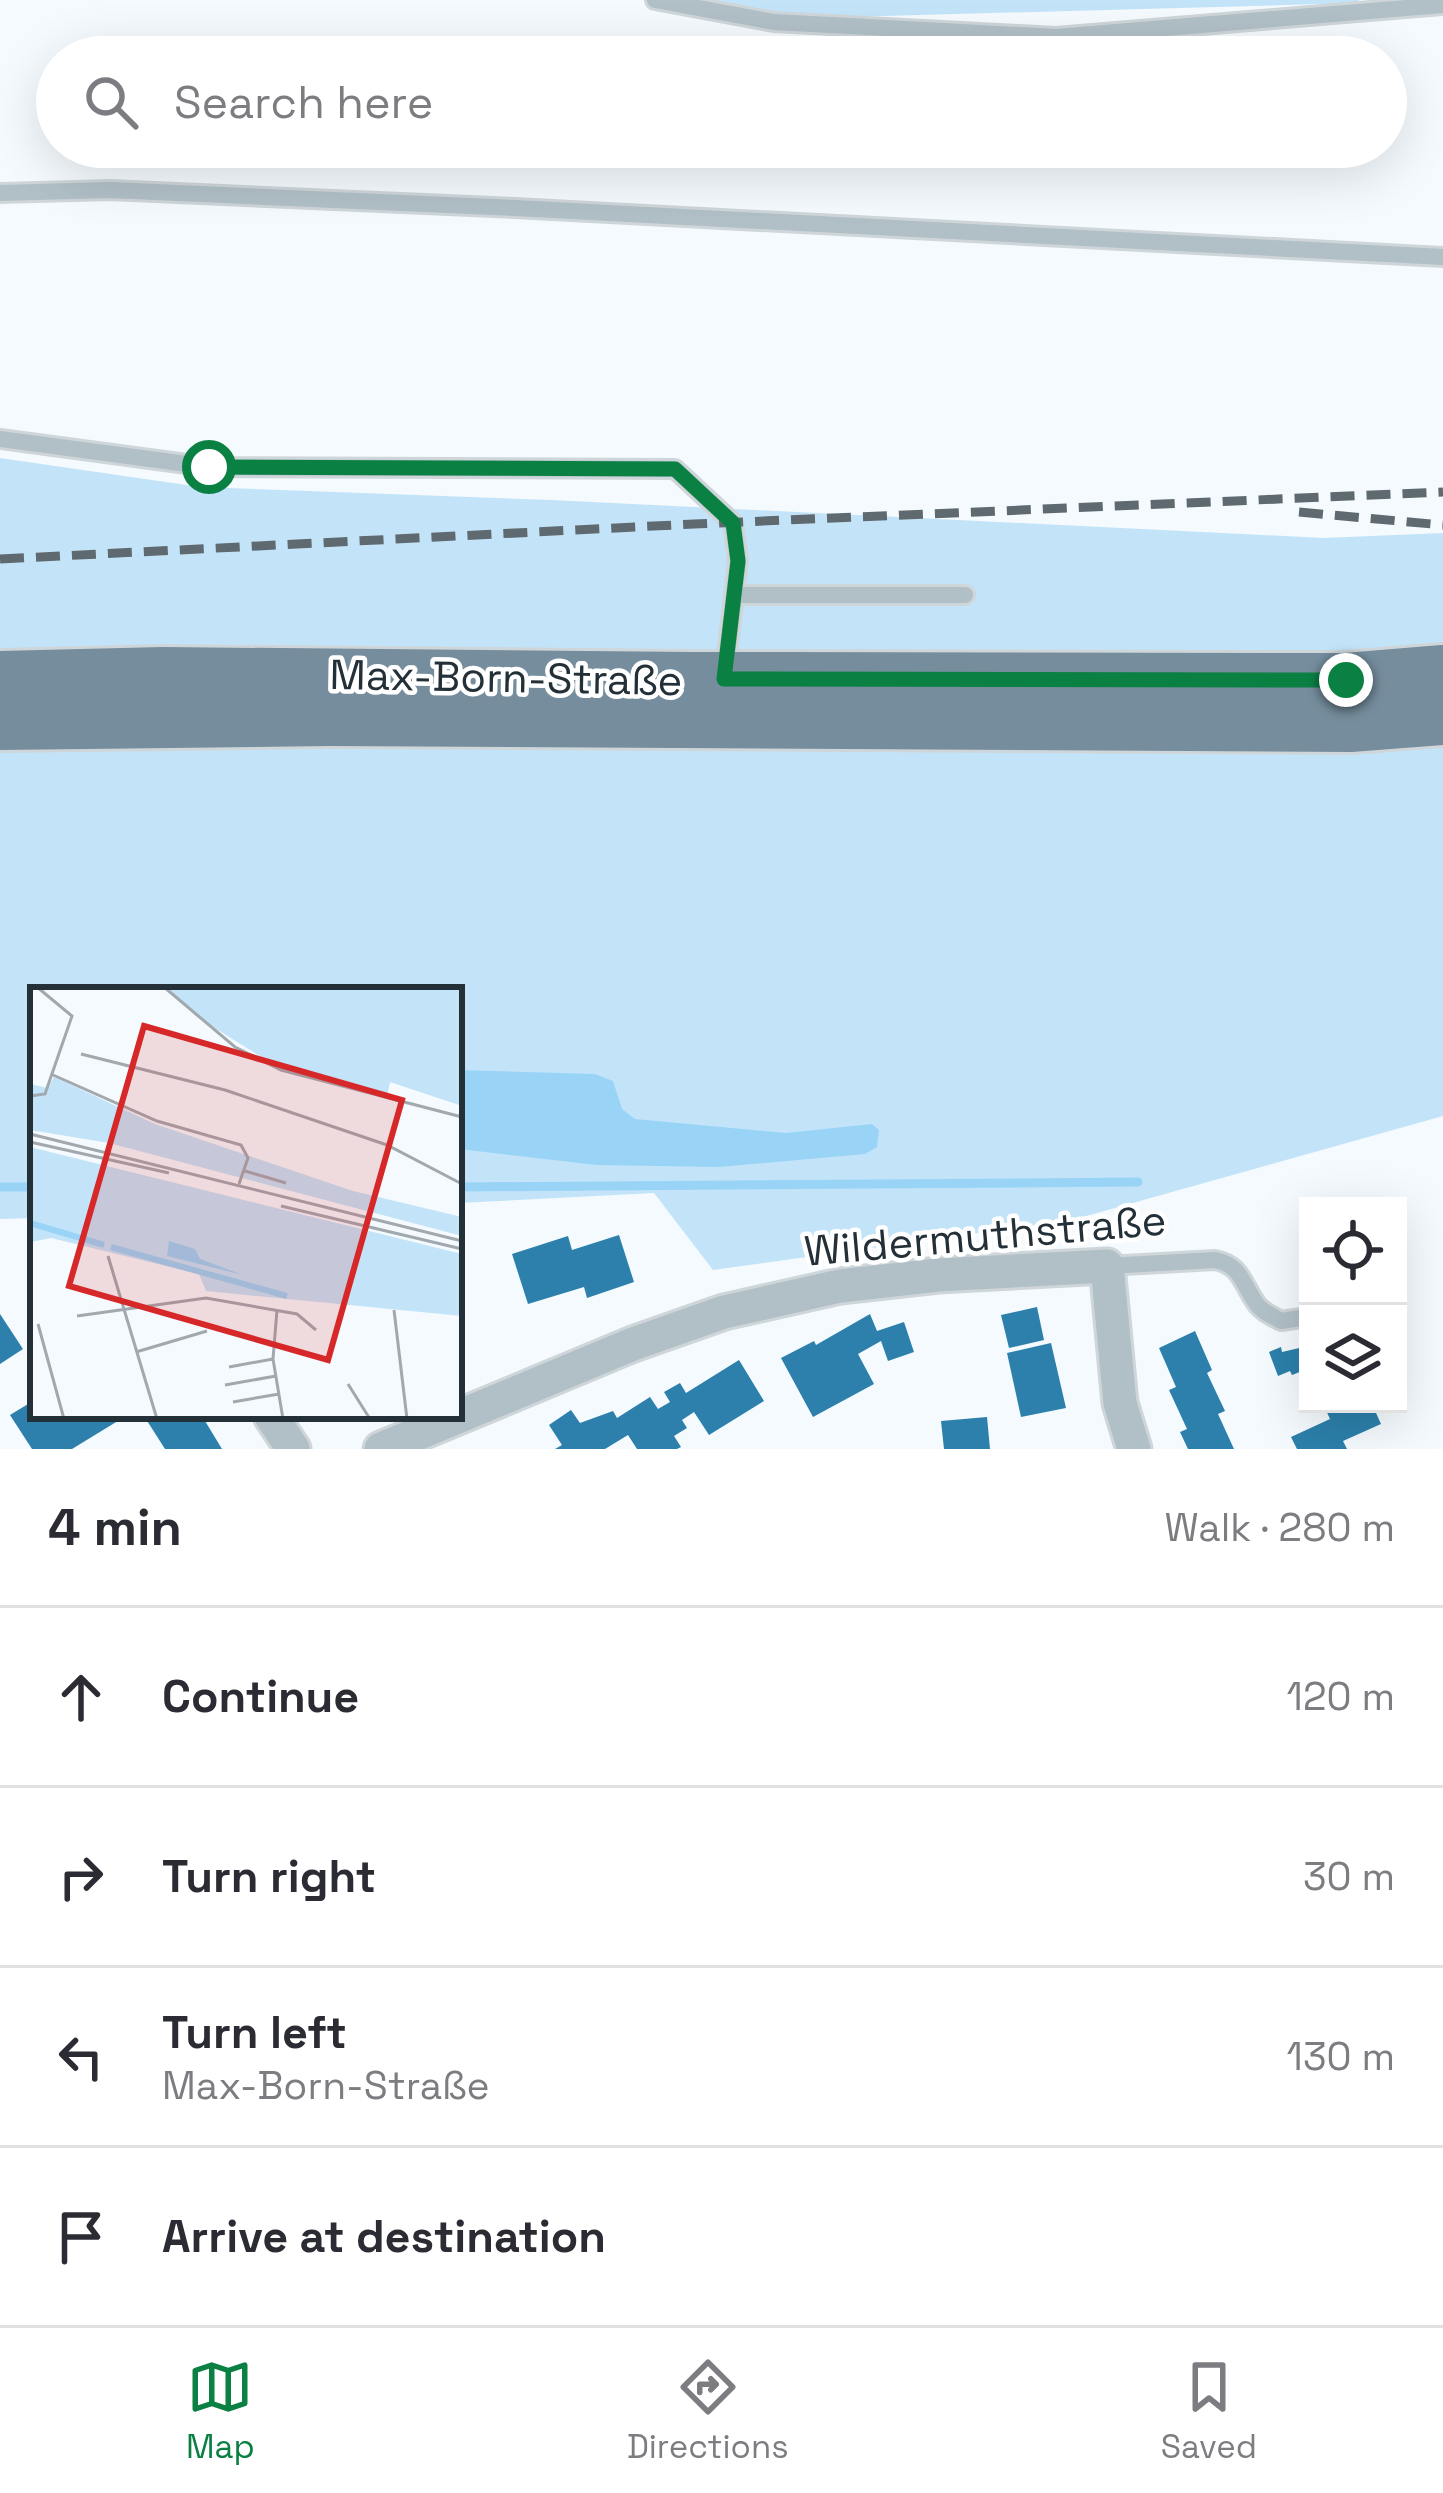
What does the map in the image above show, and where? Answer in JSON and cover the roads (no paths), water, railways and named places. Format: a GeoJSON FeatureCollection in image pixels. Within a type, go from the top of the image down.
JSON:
{"type":"FeatureCollection","features":[{"type":"Feature","properties":{"kind":"main road","name":"Max-Born-Straße"},"geometry":{"type":"LineString","coordinates":[[0,678],[163,674],[1346,680],[1443,672]]}},
{"type":"Feature","properties":{"kind":"main road","name":"Max-Born-Straße"},"geometry":{"type":"LineString","coordinates":[[0,723],[329,718],[1350,725],[1443,718]]}},
{"type":"Feature","properties":{"kind":"street","name":"Wildermuthstraße"},"geometry":{"type":"LineString","coordinates":[[462,1415],[724,1312],[840,1286],[938,1275],[1107,1266]]}},
{"type":"Feature","properties":{"kind":"street"},"geometry":{"type":"LineString","coordinates":[[1107,1266],[1120,1403],[1134,1449]]}},
{"type":"Feature","properties":{"kind":"street"},"geometry":{"type":"LineString","coordinates":[[273,1419],[292,1449]]}},
{"type":"Feature","properties":{"kind":"street","name":"Wildermuthstraße"},"geometry":{"type":"LineString","coordinates":[[381,1449],[453,1419]]}},
{"type":"Feature","properties":{"kind":"lane"},"geometry":{"type":"LineString","coordinates":[[655,0],[774,22],[1037,36]]}},
{"type":"Feature","properties":{"kind":"lane"},"geometry":{"type":"LineString","coordinates":[[1068,36],[1443,5]]}},
{"type":"Feature","properties":{"kind":"lane"},"geometry":{"type":"LineString","coordinates":[[0,193],[110,190],[1443,257]]}},
{"type":"Feature","properties":{"kind":"lane"},"geometry":{"type":"LineString","coordinates":[[0,440],[209,467],[675,469],[733,523],[738,561],[724,679]]}},
{"type":"Feature","properties":{"kind":"lane"},"geometry":{"type":"LineString","coordinates":[[734,596],[965,595]]}},
{"type":"Feature","properties":{"kind":"lane","name":"Wildermuthstraße"},"geometry":{"type":"LineString","coordinates":[[1107,1266],[1230,1263],[1258,1307],[1280,1322],[1299,1319]]}},
{"type":"Feature","properties":{"kind":"water"},"geometry":{"type":"Polygon","coordinates":[[[462,1070],[595,1074],[613,1081],[622,1109],[635,1119],[786,1133],[872,1124],[879,1130],[877,1147],[865,1154],[719,1167],[596,1165],[462,1149],[462,1070]]]}},
{"type":"Feature","properties":{"kind":"waterway"},"geometry":{"type":"LineString","coordinates":[[462,1187],[1138,1182]]}},
{"type":"Feature","properties":{"kind":"waterway"},"geometry":{"type":"LineString","coordinates":[[0,1187],[30,1187]]}},
{"type":"Feature","properties":{"kind":"railway"},"geometry":{"type":"LineString","coordinates":[[0,559],[1443,492]]}},
{"type":"Feature","properties":{"kind":"railway"},"geometry":{"type":"LineString","coordinates":[[1299,512],[1443,525]]}}]}
